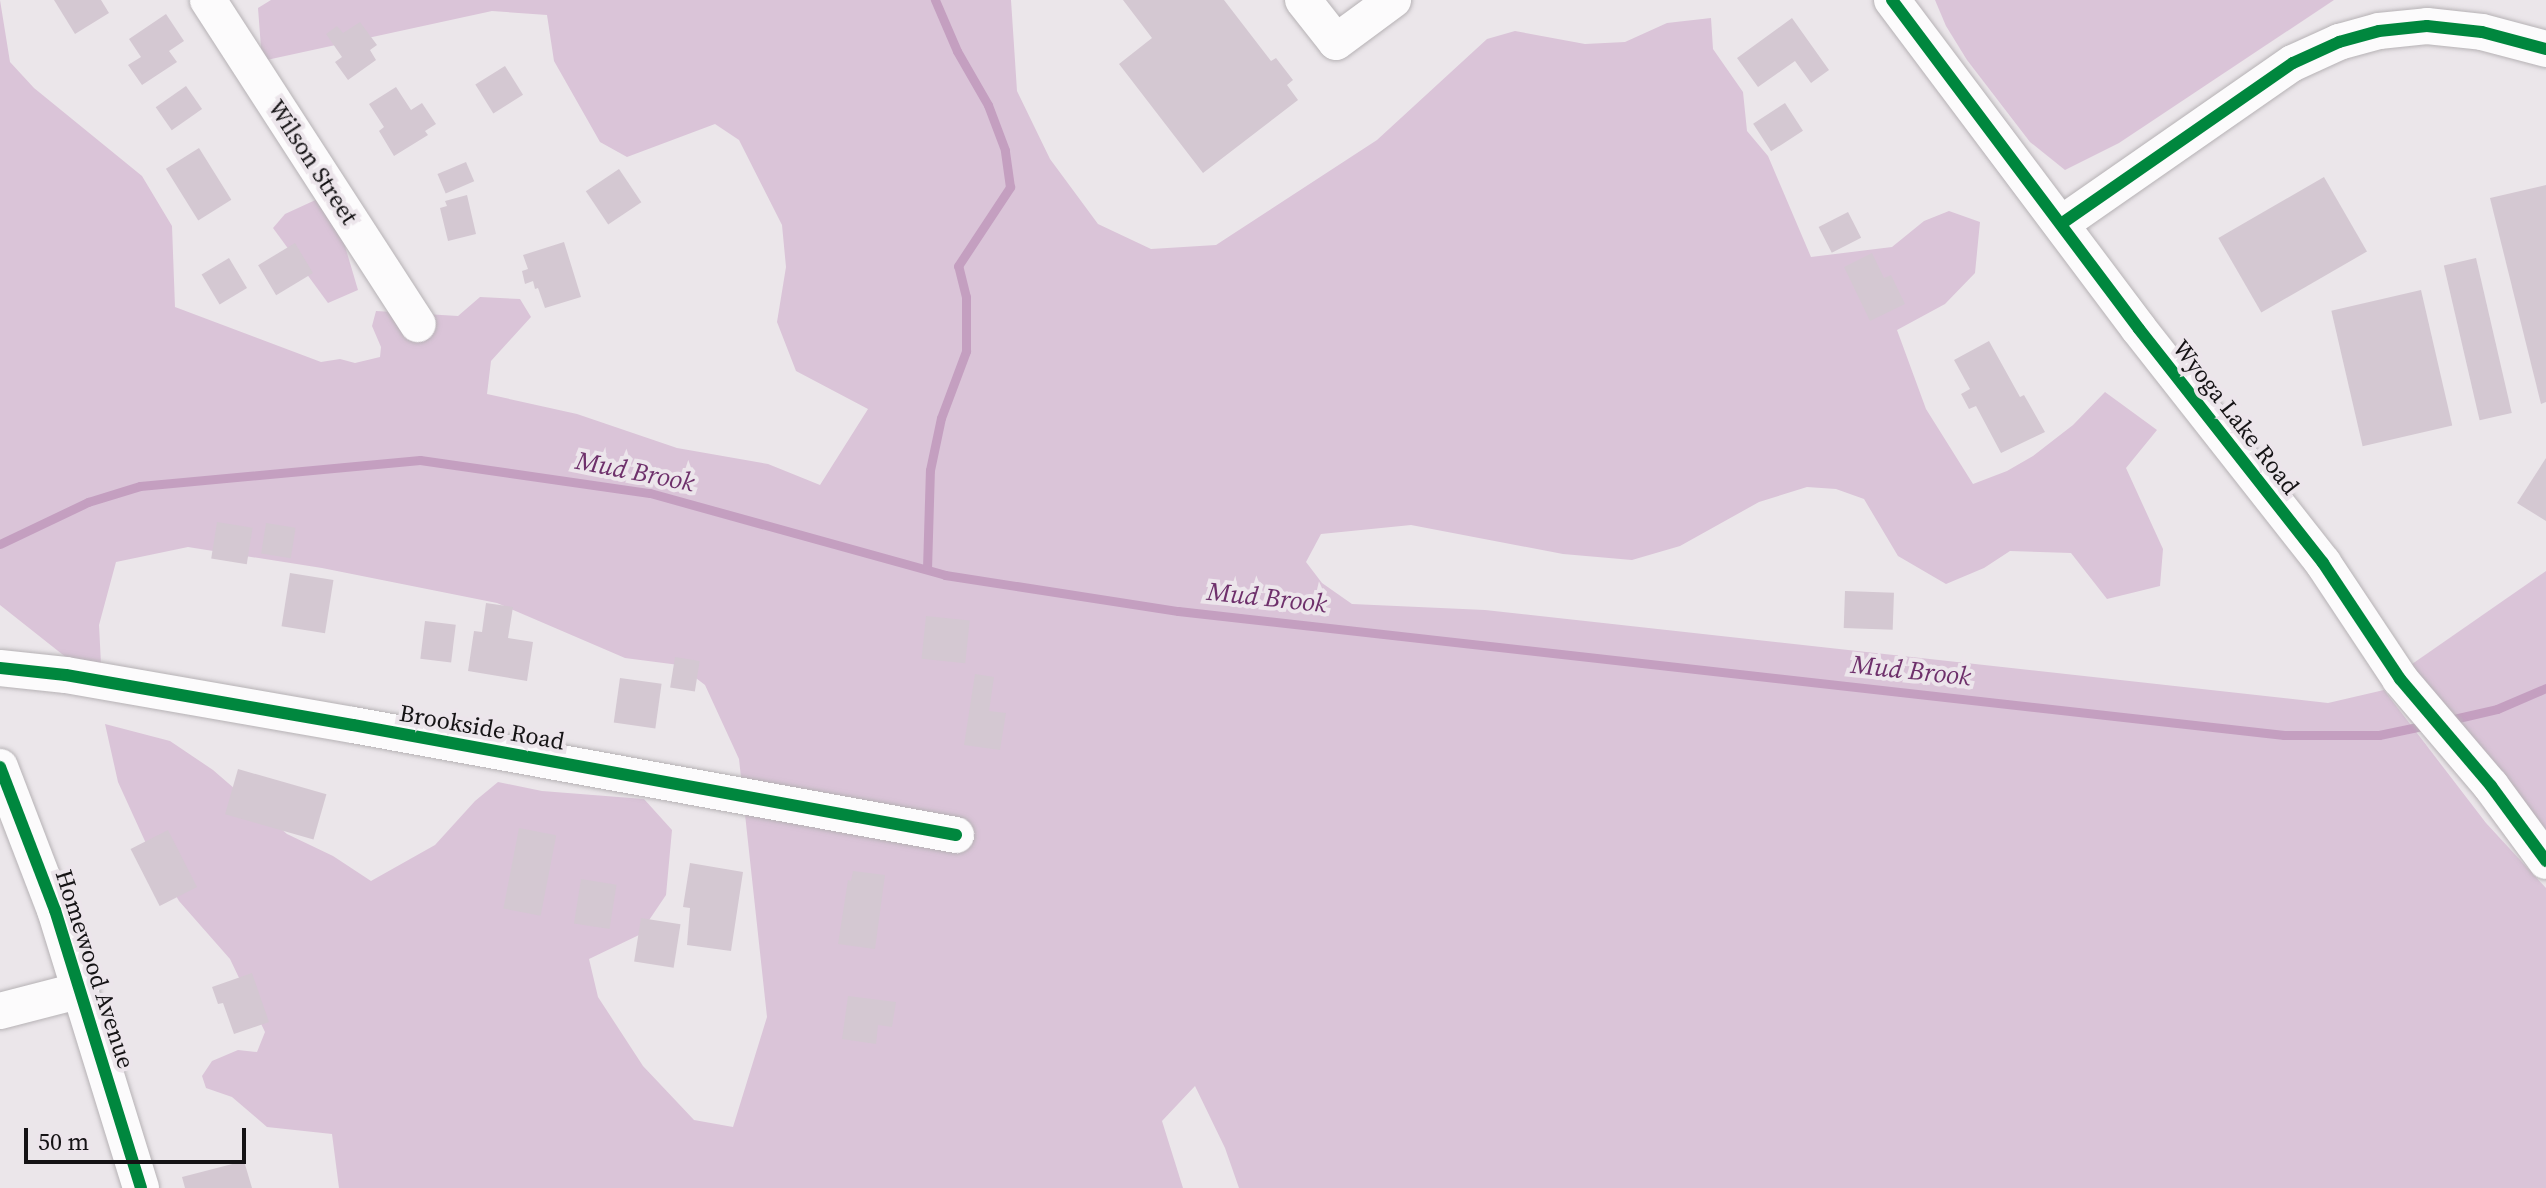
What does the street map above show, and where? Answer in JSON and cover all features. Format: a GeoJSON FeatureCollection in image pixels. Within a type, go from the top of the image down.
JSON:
{"type":"FeatureCollection","features":[{"type":"Feature","properties":{"kind":"street","name":"Wilson Street"},"geometry":{"type":"LineString","coordinates":[[208,0],[418,324]]}},
{"type":"Feature","properties":{"kind":"street"},"geometry":{"type":"LineString","coordinates":[[1303,0],[1336,42],[1393,0]]}},
{"type":"Feature","properties":{"kind":"street","name":"Wyoga Lake Road"},"geometry":{"type":"LineString","coordinates":[[1892,0],[2323,563],[2400,679],[2491,786],[2546,861]]}},
{"type":"Feature","properties":{"kind":"street"},"geometry":{"type":"LineString","coordinates":[[2061,224],[2293,63],[2339,42],[2379,31],[2427,26],[2482,32],[2546,49]]}},
{"type":"Feature","properties":{"kind":"street","name":"Brookside Road"},"geometry":{"type":"LineString","coordinates":[[0,668],[66,675],[956,835]]}},
{"type":"Feature","properties":{"kind":"street","name":"Homewood Avenue"},"geometry":{"type":"LineString","coordinates":[[0,767],[81,990],[141,1188]]}},
{"type":"Feature","properties":{"kind":"street"},"geometry":{"type":"LineString","coordinates":[[0,1011],[81,990]]}},
{"type":"Feature","properties":{"kind":"shaded area"},"geometry":{"type":"Polygon","coordinates":[[[0,0],[10,62],[34,88],[142,176],[172,226],[175,307],[321,362],[340,359],[355,363],[380,357],[381,347],[372,326],[376,311],[458,316],[480,297],[520,299],[531,317],[491,361],[487,394],[577,414],[677,448],[768,464],[820,485],[868,409],[796,371],[777,322],[786,267],[782,225],[739,140],[715,124],[627,157],[600,142],[554,61],[547,15],[492,11],[262,61],[258,8],[271,0],[1011,0],[1017,91],[1050,159],[1098,224],[1151,249],[1216,245],[1377,140],[1487,39],[1515,31],[1585,44],[1625,42],[1667,23],[1711,18],[1713,49],[1743,92],[1747,131],[1768,156],[1811,257],[1892,247],[1924,221],[1949,211],[1980,222],[1975,273],[1945,304],[1897,330],[1926,409],[1973,484],[2007,471],[2033,456],[2073,425],[2105,392],[2157,430],[2126,468],[2163,549],[2160,586],[2107,599],[2071,553],[2010,551],[1984,568],[1946,584],[1898,556],[1864,499],[1836,489],[1807,487],[1759,502],[1680,546],[1632,560],[1563,554],[1411,525],[1321,534],[1306,562],[1322,583],[1352,604],[1485,610],[2328,703],[2384,690],[2486,823],[2546,888],[2546,1188],[1239,1188],[1225,1148],[1195,1086],[1162,1121],[1183,1188],[339,1188],[332,1134],[267,1127],[232,1097],[206,1088],[202,1076],[212,1061],[238,1050],[257,1052],[265,1032],[230,959],[179,901],[149,850],[118,782],[105,724],[170,741],[213,770],[287,834],[333,856],[371,881],[435,845],[475,801],[498,782],[542,791],[644,799],[672,830],[666,895],[639,935],[589,959],[598,997],[643,1066],[694,1120],[733,1127],[767,1017],[739,759],[705,685],[679,665],[625,658],[497,603],[322,568],[188,547],[116,562],[99,625],[101,664],[72,662],[0,605],[0,0]]]}},
{"type":"Feature","properties":{"kind":"shaded area"},"geometry":{"type":"Polygon","coordinates":[[[1935,0],[2334,0],[2119,143],[2065,170],[2030,142],[1967,60],[1946,26],[1935,0]]]}},
{"type":"Feature","properties":{"kind":"shaded area"},"geometry":{"type":"Polygon","coordinates":[[[322,197],[337,219],[358,290],[328,303],[273,228],[285,214],[322,197]]]}},
{"type":"Feature","properties":{"kind":"shaded area"},"geometry":{"type":"Polygon","coordinates":[[[2546,571],[2546,861],[2402,671],[2546,571]]]}},
{"type":"Feature","properties":{"kind":"building"},"geometry":{"type":"Polygon","coordinates":[[[54,0],[101,0],[109,13],[75,34],[54,0]]]}},
{"type":"Feature","properties":{"kind":"building"},"geometry":{"type":"Polygon","coordinates":[[[1123,0],[1224,0],[1271,61],[1276,58],[1293,80],[1287,85],[1298,100],[1203,173],[1119,64],[1152,38],[1123,0]]]}},
{"type":"Feature","properties":{"kind":"building"},"geometry":{"type":"Polygon","coordinates":[[[166,14],[184,41],[169,51],[177,62],[142,85],[128,65],[141,57],[129,39],[166,14]]]}},
{"type":"Feature","properties":{"kind":"building"},"geometry":{"type":"Polygon","coordinates":[[[1792,18],[1829,70],[1811,83],[1795,61],[1758,87],[1737,58],[1792,18]]]}},
{"type":"Feature","properties":{"kind":"building"},"geometry":{"type":"Polygon","coordinates":[[[360,22],[377,45],[370,50],[376,60],[348,80],[335,62],[342,57],[326,34],[337,26],[343,33],[360,22]]]}},
{"type":"Feature","properties":{"kind":"building"},"geometry":{"type":"Polygon","coordinates":[[[505,66],[523,95],[493,113],[475,85],[505,66]]]}},
{"type":"Feature","properties":{"kind":"building"},"geometry":{"type":"Polygon","coordinates":[[[186,86],[202,109],[172,130],[156,107],[186,86]]]}},
{"type":"Feature","properties":{"kind":"building"},"geometry":{"type":"Polygon","coordinates":[[[396,87],[411,110],[422,103],[436,124],[425,131],[428,135],[394,156],[379,131],[384,127],[369,104],[396,87]]]}},
{"type":"Feature","properties":{"kind":"building"},"geometry":{"type":"Polygon","coordinates":[[[1785,103],[1803,131],[1771,151],[1753,124],[1785,103]]]}},
{"type":"Feature","properties":{"kind":"building"},"geometry":{"type":"Polygon","coordinates":[[[199,148],[231,200],[198,220],[166,169],[199,148]]]}},
{"type":"Feature","properties":{"kind":"building"},"geometry":{"type":"Polygon","coordinates":[[[466,162],[474,181],[446,193],[437,174],[466,162]]]}},
{"type":"Feature","properties":{"kind":"building"},"geometry":{"type":"Polygon","coordinates":[[[619,169],[641,202],[608,225],[586,191],[619,169]]]}},
{"type":"Feature","properties":{"kind":"building"},"geometry":{"type":"Polygon","coordinates":[[[2324,177],[2367,251],[2261,312],[2218,238],[2324,177]]]}},
{"type":"Feature","properties":{"kind":"building"},"geometry":{"type":"Polygon","coordinates":[[[2546,185],[2546,402],[2541,404],[2490,198],[2546,185]]]}},
{"type":"Feature","properties":{"kind":"building"},"geometry":{"type":"Polygon","coordinates":[[[467,195],[476,234],[448,241],[440,208],[447,206],[445,201],[467,195]]]}},
{"type":"Feature","properties":{"kind":"building"},"geometry":{"type":"Polygon","coordinates":[[[1848,212],[1861,238],[1832,253],[1819,227],[1848,212]]]}},
{"type":"Feature","properties":{"kind":"building"},"geometry":{"type":"Polygon","coordinates":[[[564,242],[581,297],[545,308],[533,281],[525,284],[522,271],[528,269],[523,255],[564,242]]]}},
{"type":"Feature","properties":{"kind":"building"},"geometry":{"type":"Polygon","coordinates":[[[295,243],[313,273],[276,295],[258,265],[295,243]]]}},
{"type":"Feature","properties":{"kind":"building"},"geometry":{"type":"Polygon","coordinates":[[[1872,253],[1884,278],[1891,275],[1905,304],[1870,321],[1844,267],[1872,253]]]}},
{"type":"Feature","properties":{"kind":"building"},"geometry":{"type":"Polygon","coordinates":[[[229,258],[247,288],[220,304],[202,274],[229,258]]]}},
{"type":"Feature","properties":{"kind":"building"},"geometry":{"type":"Polygon","coordinates":[[[2476,258],[2512,413],[2480,420],[2444,265],[2476,258]]]}},
{"type":"Feature","properties":{"kind":"building"},"geometry":{"type":"Polygon","coordinates":[[[2421,290],[2452,425],[2363,446],[2331,311],[2421,290]]]}},
{"type":"Feature","properties":{"kind":"building"},"geometry":{"type":"Polygon","coordinates":[[[1989,341],[2020,397],[2024,395],[2045,432],[2001,453],[1976,406],[1969,409],[1961,394],[1970,389],[1954,360],[1989,341]]]}},
{"type":"Feature","properties":{"kind":"building"},"geometry":{"type":"Polygon","coordinates":[[[2546,458],[2546,521],[2517,503],[2546,458]]]}},
{"type":"Feature","properties":{"kind":"building"},"geometry":{"type":"Polygon","coordinates":[[[217,522],[253,528],[247,564],[211,559],[217,522]]]}},
{"type":"Feature","properties":{"kind":"building"},"geometry":{"type":"Polygon","coordinates":[[[266,523],[296,528],[291,558],[261,554],[266,523]]]}},
{"type":"Feature","properties":{"kind":"building"},"geometry":{"type":"Polygon","coordinates":[[[290,573],[333,580],[325,633],[282,626],[290,573]]]}},
{"type":"Feature","properties":{"kind":"building"},"geometry":{"type":"Polygon","coordinates":[[[1845,591],[1894,593],[1893,630],[1844,628],[1845,591]]]}},
{"type":"Feature","properties":{"kind":"building"},"geometry":{"type":"Polygon","coordinates":[[[486,603],[513,607],[508,638],[533,642],[527,681],[468,671],[474,631],[482,632],[486,603]]]}},
{"type":"Feature","properties":{"kind":"building"},"geometry":{"type":"Polygon","coordinates":[[[926,616],[970,621],[965,663],[922,659],[926,616]]]}},
{"type":"Feature","properties":{"kind":"building"},"geometry":{"type":"Polygon","coordinates":[[[425,621],[456,625],[451,662],[420,659],[425,621]]]}},
{"type":"Feature","properties":{"kind":"building"},"geometry":{"type":"Polygon","coordinates":[[[675,657],[700,661],[695,692],[670,688],[675,657]]]}},
{"type":"Feature","properties":{"kind":"building"},"geometry":{"type":"Polygon","coordinates":[[[975,674],[994,677],[989,711],[1006,713],[1000,750],[964,745],[975,674]]]}},
{"type":"Feature","properties":{"kind":"building"},"geometry":{"type":"Polygon","coordinates":[[[620,678],[662,684],[655,728],[614,723],[620,678]]]}},
{"type":"Feature","properties":{"kind":"building"},"geometry":{"type":"Polygon","coordinates":[[[238,769],[326,794],[313,840],[225,814],[238,769]]]}},
{"type":"Feature","properties":{"kind":"building"},"geometry":{"type":"Polygon","coordinates":[[[519,828],[556,835],[541,916],[503,908],[519,828]]]}},
{"type":"Feature","properties":{"kind":"building"},"geometry":{"type":"Polygon","coordinates":[[[168,830],[197,887],[160,906],[131,849],[168,830]]]}},
{"type":"Feature","properties":{"kind":"building"},"geometry":{"type":"Polygon","coordinates":[[[690,863],[743,872],[731,951],[687,945],[690,908],[683,907],[690,863]]]}},
{"type":"Feature","properties":{"kind":"building"},"geometry":{"type":"Polygon","coordinates":[[[853,871],[885,875],[875,949],[838,944],[848,880],[851,881],[853,871]]]}},
{"type":"Feature","properties":{"kind":"building"},"geometry":{"type":"Polygon","coordinates":[[[581,879],[617,885],[610,929],[574,923],[581,879]]]}},
{"type":"Feature","properties":{"kind":"building"},"geometry":{"type":"Polygon","coordinates":[[[641,918],[681,924],[674,968],[634,961],[641,918]]]}},
{"type":"Feature","properties":{"kind":"building"},"geometry":{"type":"Polygon","coordinates":[[[252,973],[269,1022],[234,1034],[223,1003],[218,1004],[212,987],[252,973]]]}},
{"type":"Feature","properties":{"kind":"building"},"geometry":{"type":"Polygon","coordinates":[[[848,996],[896,1002],[892,1027],[878,1025],[876,1044],[842,1039],[848,996]]]}},
{"type":"Feature","properties":{"kind":"building"},"geometry":{"type":"Polygon","coordinates":[[[244,1161],[252,1188],[185,1188],[182,1177],[244,1161]]]}},
{"type":"Feature","properties":{"kind":"waterway"},"geometry":{"type":"LineString","coordinates":[[927,569],[930,470],[941,418],[966,351],[966,297],[958,266],[1010,187],[1005,150],[988,105],[957,51],[935,0]]}},
{"type":"Feature","properties":{"kind":"waterway","name":"Mud Brook"},"geometry":{"type":"LineString","coordinates":[[0,544],[88,502],[140,486],[420,460],[650,493],[945,575],[1178,611],[2284,735],[2379,735],[2427,725]]}},
{"type":"Feature","properties":{"kind":"waterway","name":"Mud Brook"},"geometry":{"type":"LineString","coordinates":[[2445,721],[2497,709],[2546,688]]}},
{"type":"Feature","properties":{"kind":"cycle path"},"geometry":{"type":"LineString","coordinates":[[1892,0],[2139,329],[2323,563],[2400,679],[2491,786],[2546,861]]}},
{"type":"Feature","properties":{"kind":"cycle path"},"geometry":{"type":"LineString","coordinates":[[2061,224],[2293,63],[2339,42],[2379,31],[2427,26],[2482,32],[2546,49]]}},
{"type":"Feature","properties":{"kind":"cycle path"},"geometry":{"type":"LineString","coordinates":[[0,668],[66,675],[353,725],[956,835]]}},
{"type":"Feature","properties":{"kind":"cycle path"},"geometry":{"type":"LineString","coordinates":[[0,767],[55,910],[141,1188]]}}]}
